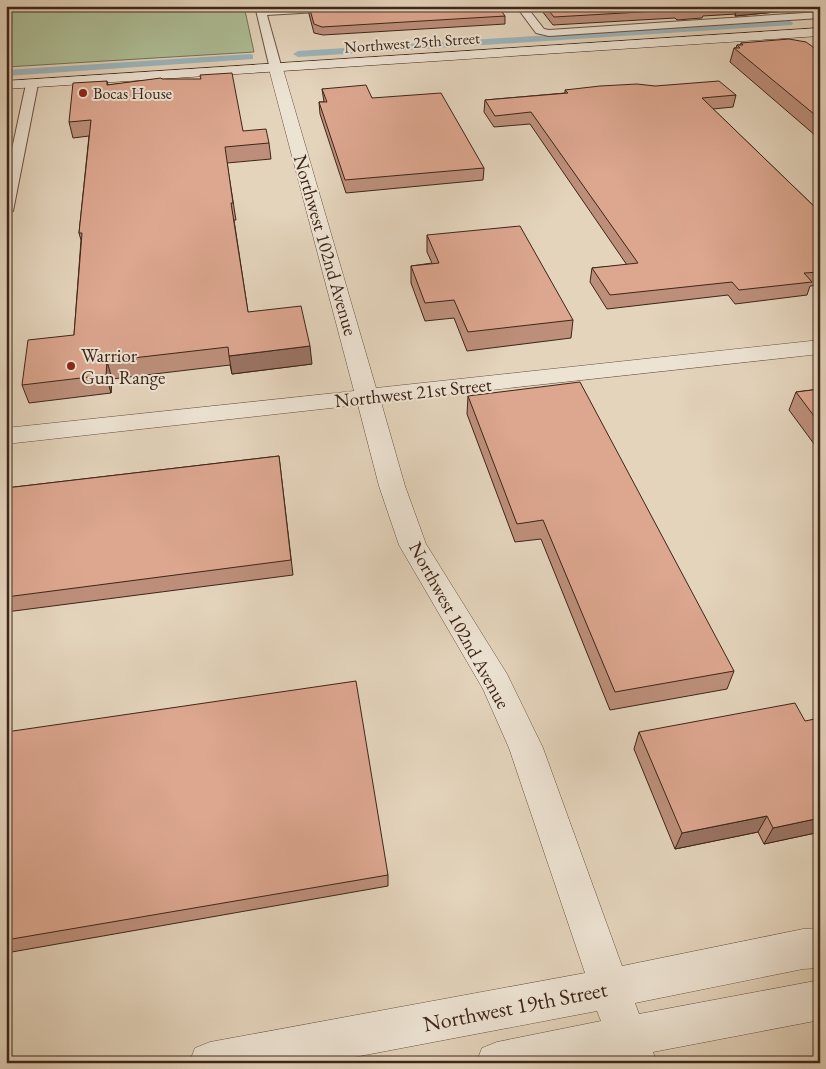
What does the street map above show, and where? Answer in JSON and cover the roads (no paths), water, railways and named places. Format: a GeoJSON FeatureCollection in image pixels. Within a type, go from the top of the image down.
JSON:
{"type":"FeatureCollection","features":[{"type":"Feature","properties":{"kind":"street"},"geometry":{"type":"LineString","coordinates":[[261,9],[366,6]]}},
{"type":"Feature","properties":{"kind":"street"},"geometry":{"type":"LineString","coordinates":[[521,6],[538,29],[543,32],[820,15]]}},
{"type":"Feature","properties":{"kind":"street"},"geometry":{"type":"LineString","coordinates":[[781,6],[811,27],[818,35]]}},
{"type":"Feature","properties":{"kind":"street","name":"Northwest 102nd Avenue"},"geometry":{"type":"LineString","coordinates":[[261,9],[392,486],[413,545],[496,683],[526,748],[631,1050]]}},
{"type":"Feature","properties":{"kind":"street","name":"Northwest 25th Street"},"geometry":{"type":"LineString","coordinates":[[6,85],[818,35]]}},
{"type":"Feature","properties":{"kind":"street"},"geometry":{"type":"LineString","coordinates":[[6,210],[32,84]]}},
{"type":"Feature","properties":{"kind":"street","name":"Northwest 21st Street"},"geometry":{"type":"LineString","coordinates":[[6,436],[820,347]]}},
{"type":"Feature","properties":{"kind":"street","name":"Northwest 19th Street"},"geometry":{"type":"LineString","coordinates":[[210,1063],[610,988],[803,949],[820,948]]}},
{"type":"Feature","properties":{"kind":"street"},"geometry":{"type":"LineString","coordinates":[[497,1063],[631,1050],[777,1007],[820,1000]]}},
{"type":"Feature","properties":{"kind":"waterway"},"geometry":{"type":"LineString","coordinates":[[298,54],[789,23]]}},
{"type":"Feature","properties":{"kind":"waterway"},"geometry":{"type":"LineString","coordinates":[[6,73],[250,57]]}},
{"type":"Feature","properties":{"kind":"place","name":"Bocas House"},"geometry":{"type":"Point","coordinates":[83,93]}},
{"type":"Feature","properties":{"kind":"place","name":"Warrior Gun Range"},"geometry":{"type":"Point","coordinates":[71,366]}}]}
